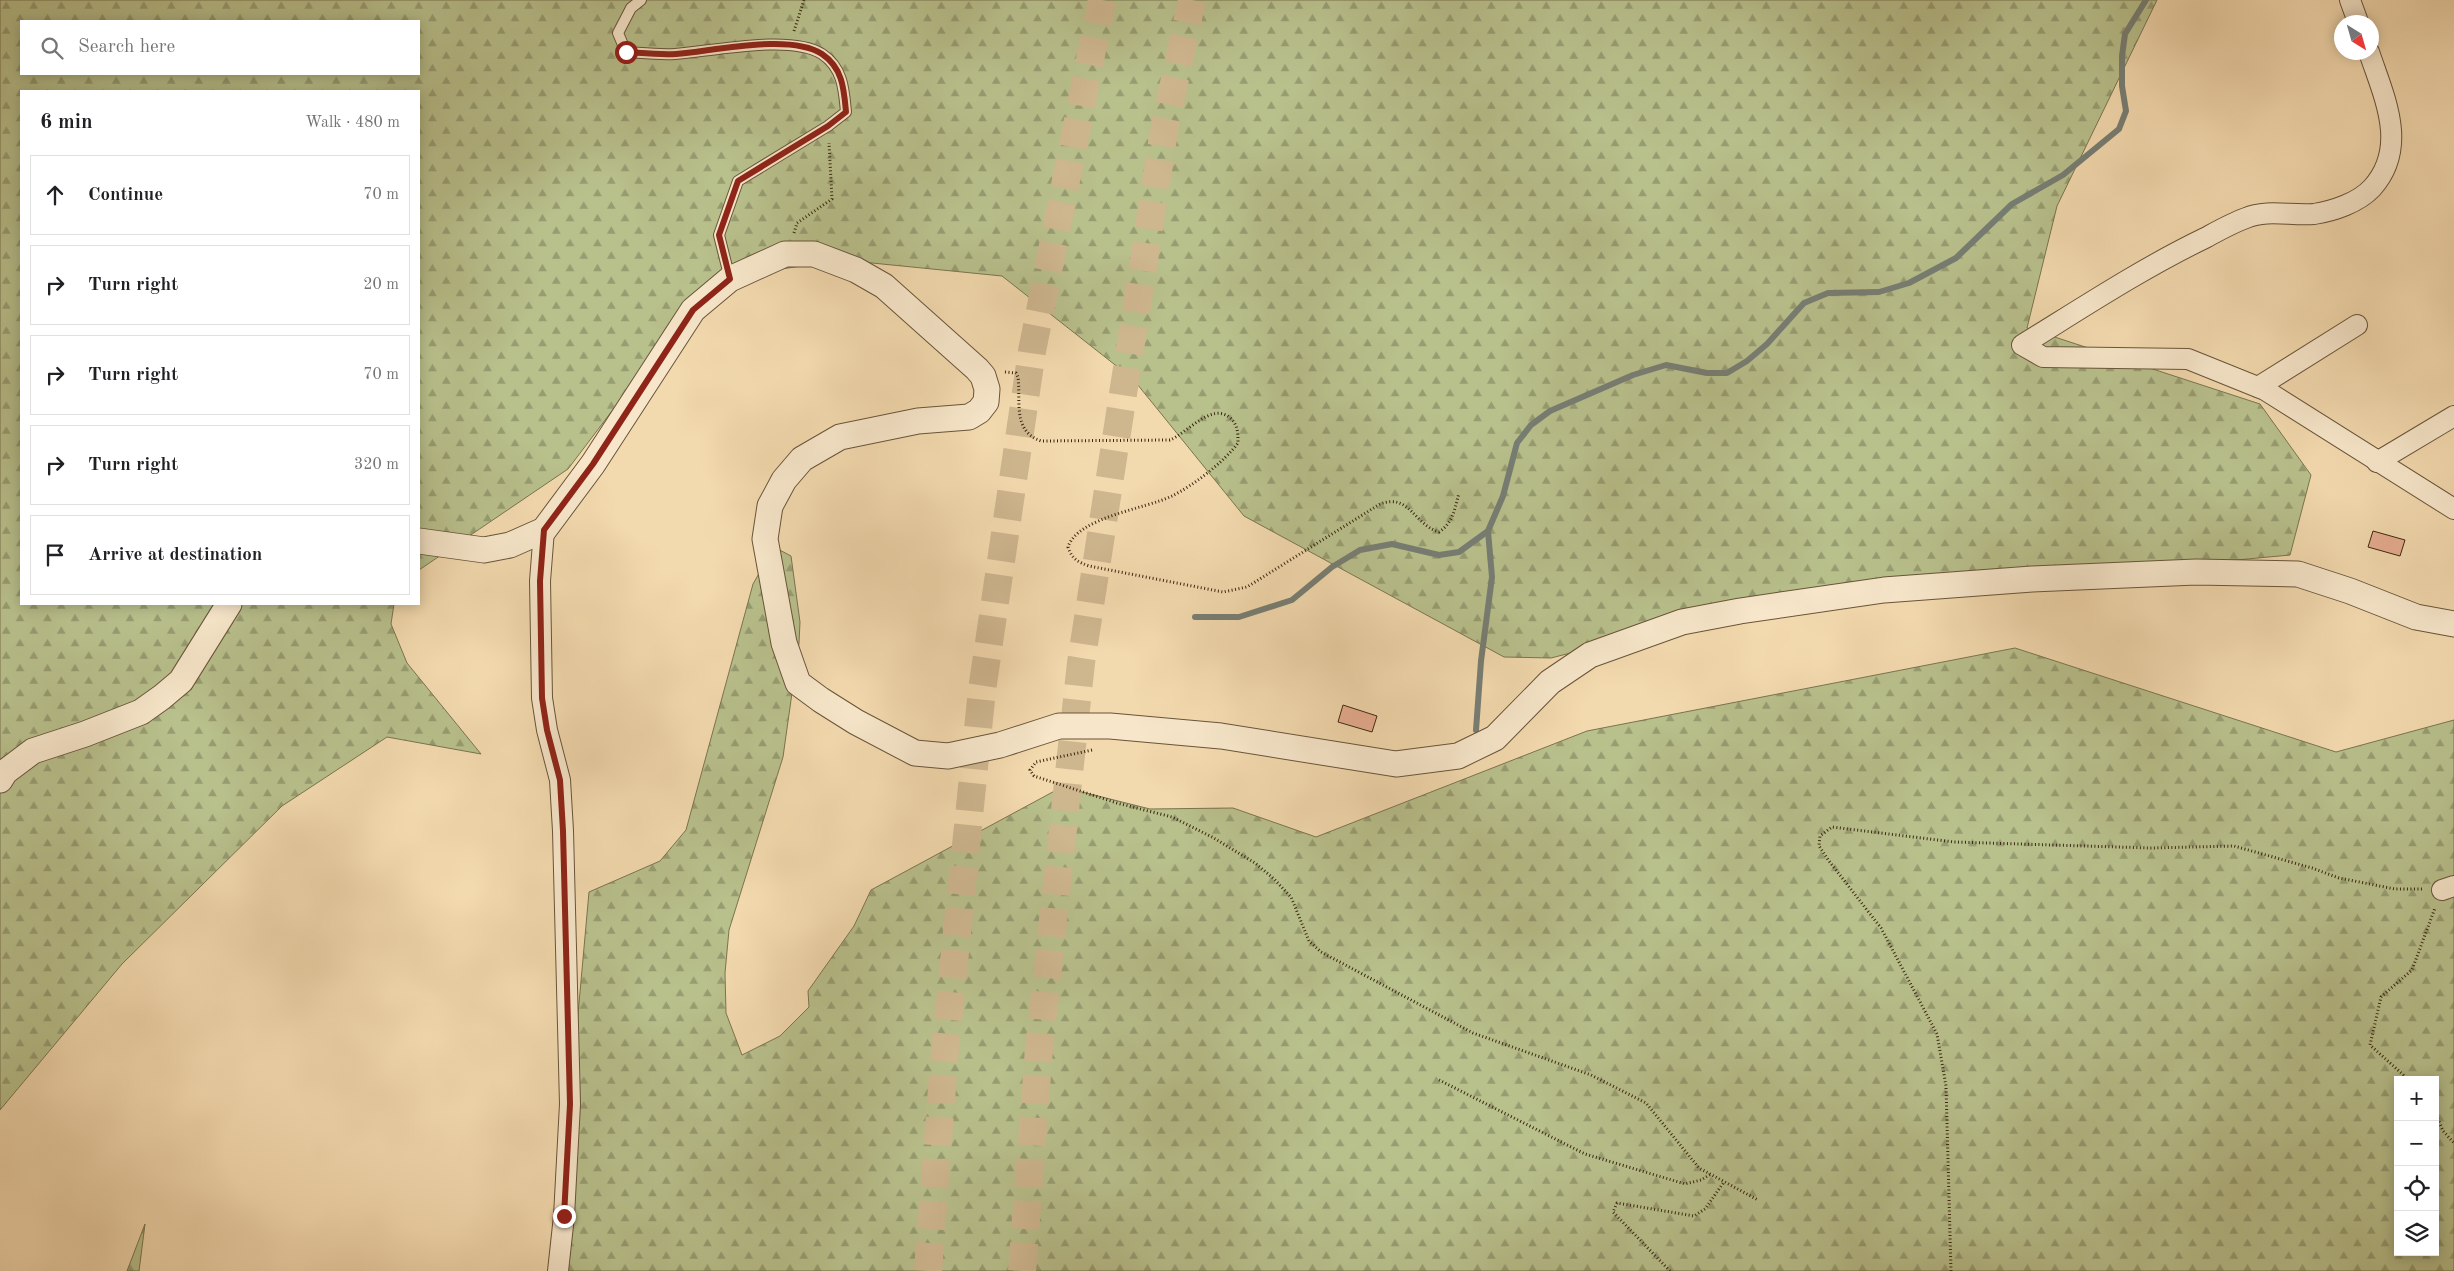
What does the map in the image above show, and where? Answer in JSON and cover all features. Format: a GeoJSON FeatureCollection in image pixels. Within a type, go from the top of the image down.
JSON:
{"type":"FeatureCollection","features":[{"type":"Feature","properties":{"kind":"street"},"geometry":{"type":"LineString","coordinates":[[2350,0],[2355,15]]}},
{"type":"Feature","properties":{"kind":"street"},"geometry":{"type":"LineString","coordinates":[[2372,60],[2392,122],[2393,137],[2387,163],[2372,188],[2360,198],[2338,208],[2314,214],[2277,213],[2248,217],[2165,257],[2022,345],[2043,357],[2188,358],[2258,387],[2454,509]]}},
{"type":"Feature","properties":{"kind":"street"},"geometry":{"type":"LineString","coordinates":[[420,541],[484,550],[510,545],[544,530],[593,464],[693,310],[730,279],[786,254],[814,254],[856,270],[884,286],[977,369],[983,376],[987,389],[986,402],[979,411],[969,417],[918,421],[840,437],[802,459],[784,480],[770,506],[765,539],[784,643],[798,683],[856,722],[915,753],[948,756],[1000,745],[1059,726],[1110,726],[1221,736],[1396,764],[1458,756],[1495,738],[1550,682],[1590,655],[1682,622],[1884,590],[2032,578],[2196,572],[2298,574],[2416,616],[2454,624]]}},
{"type":"Feature","properties":{"kind":"street"},"geometry":{"type":"LineString","coordinates":[[2258,387],[2357,325]]}},
{"type":"Feature","properties":{"kind":"street"},"geometry":{"type":"LineString","coordinates":[[2376,462],[2454,416]]}},
{"type":"Feature","properties":{"kind":"street"},"geometry":{"type":"LineString","coordinates":[[544,530],[540,581],[542,698],[547,730],[560,780],[570,1104],[564,1216],[558,1271]]}},
{"type":"Feature","properties":{"kind":"street"},"geometry":{"type":"LineString","coordinates":[[0,780],[5,772],[33,751],[85,734],[141,712],[162,697],[181,681],[228,605]]}},
{"type":"Feature","properties":{"kind":"lane"},"geometry":{"type":"LineString","coordinates":[[641,0],[631,8],[618,33],[626,52],[673,54],[790,44],[822,54],[842,78],[846,112],[828,126],[738,181],[719,235],[730,279]]}},
{"type":"Feature","properties":{"kind":"path"},"geometry":{"type":"LineString","coordinates":[[790,44],[804,0]]}},
{"type":"Feature","properties":{"kind":"path"},"geometry":{"type":"LineString","coordinates":[[786,254],[797,223],[832,199],[828,126]]}},
{"type":"Feature","properties":{"kind":"path"},"geometry":{"type":"LineString","coordinates":[[977,369],[1016,373],[1020,393],[1018,419],[1022,427],[1032,438],[1041,441],[1170,440],[1179,437],[1206,417],[1218,412],[1226,414],[1237,427],[1238,443],[1229,455],[1173,495],[1108,518],[1076,534],[1068,547],[1076,561],[1089,566],[1223,592],[1238,590],[1247,587],[1380,504],[1392,500],[1404,506],[1429,528],[1439,532],[1447,527],[1452,518],[1459,493]]}},
{"type":"Feature","properties":{"kind":"path"},"geometry":{"type":"LineString","coordinates":[[1101,749],[1036,762],[1030,770],[1034,776],[1117,803],[1172,817],[1212,837],[1255,863],[1285,889],[1291,897],[1309,941],[1321,952],[1472,1033],[1591,1074],[1646,1103],[1699,1168],[1758,1200]]}},
{"type":"Feature","properties":{"kind":"path"},"geometry":{"type":"LineString","coordinates":[[1951,1271],[1946,1086],[1937,1034],[1882,928],[1819,846],[1820,836],[1832,827],[1954,842],[2151,848],[2234,846],[2312,868],[2339,878],[2395,889],[2448,888],[2412,970],[2381,997],[2370,1045],[2405,1076]]}},
{"type":"Feature","properties":{"kind":"path"},"geometry":{"type":"LineString","coordinates":[[1439,1080],[1585,1154],[1685,1184],[1701,1180],[1711,1174]]}},
{"type":"Feature","properties":{"kind":"path"},"geometry":{"type":"LineString","coordinates":[[2439,1121],[2443,1131],[2454,1143]]}},
{"type":"Feature","properties":{"kind":"path"},"geometry":{"type":"LineString","coordinates":[[1670,1271],[1612,1212],[1617,1203],[1694,1216],[1705,1209],[1724,1182]]}},
{"type":"Feature","properties":{"kind":"green space"},"geometry":{"type":"Polygon","coordinates":[[[0,0],[2157,0],[2057,206],[2027,328],[2260,404],[2311,475],[2290,555],[1757,605],[1551,658],[1504,657],[1244,516],[1133,379],[1002,276],[842,260],[761,272],[690,308],[568,469],[420,569],[420,90],[20,90],[20,605],[394,605],[391,624],[407,663],[481,754],[387,737],[282,806],[122,964],[0,1110],[0,0]]]}},
{"type":"Feature","properties":{"kind":"green space"},"geometry":{"type":"Polygon","coordinates":[[[774,547],[791,556],[800,622],[799,643],[783,757],[729,930],[725,973],[726,1013],[742,1055],[780,1036],[809,1007],[808,991],[854,926],[871,890],[1062,787],[1150,809],[1233,808],[1316,837],[1587,731],[2015,648],[2336,752],[2454,720],[2454,1271],[555,1271],[589,892],[660,861],[686,830],[753,584],[774,547]]]}},
{"type":"Feature","properties":{"kind":"green space"},"geometry":{"type":"Polygon","coordinates":[[[145,1224],[139,1271],[127,1271],[145,1224]]]}},
{"type":"Feature","properties":{"kind":"building"},"geometry":{"type":"Polygon","coordinates":[[[2373,531],[2405,540],[2400,556],[2368,547],[2373,531]]]}},
{"type":"Feature","properties":{"kind":"building"},"geometry":{"type":"Polygon","coordinates":[[[1343,705],[1377,716],[1372,732],[1338,722],[1343,705]]]}},
{"type":"Feature","properties":{"kind":"waterway"},"geometry":{"type":"LineString","coordinates":[[1476,730],[1481,661],[1492,577],[1488,531],[1503,496],[1517,443],[1531,425],[1550,411],[1633,375],[1666,365],[1707,373],[1727,373],[1747,361],[1767,344],[1804,303],[1828,293],[1879,292],[1909,283],[1956,258],[2012,204],[2063,175],[2119,129],[2126,111],[2122,86],[2122,56],[2125,34],[2146,0]]}},
{"type":"Feature","properties":{"kind":"waterway"},"geometry":{"type":"LineString","coordinates":[[1195,617],[1239,617],[1292,600],[1332,567],[1360,550],[1392,544],[1439,555],[1459,552],[1488,531]]}},
{"type":"Feature","properties":{"kind":"tunnel"},"geometry":{"type":"LineString","coordinates":[[928,1271],[945,1049],[982,690],[1032,351],[1102,0]]}},
{"type":"Feature","properties":{"kind":"tunnel"},"geometry":{"type":"LineString","coordinates":[[1022,1271],[1039,1049],[1081,663],[1165,125],[1192,0]]}},
{"type":"Feature","properties":{"kind":"route"},"geometry":{"type":"LineString","coordinates":[[564,1216],[570,1104],[563,831],[560,780],[547,730],[542,698],[540,581],[544,530],[593,464],[693,310],[730,279],[719,235],[738,181],[828,126],[846,112],[842,78],[832,64],[822,54],[790,44],[770,44],[673,54],[626,52]]}}]}
